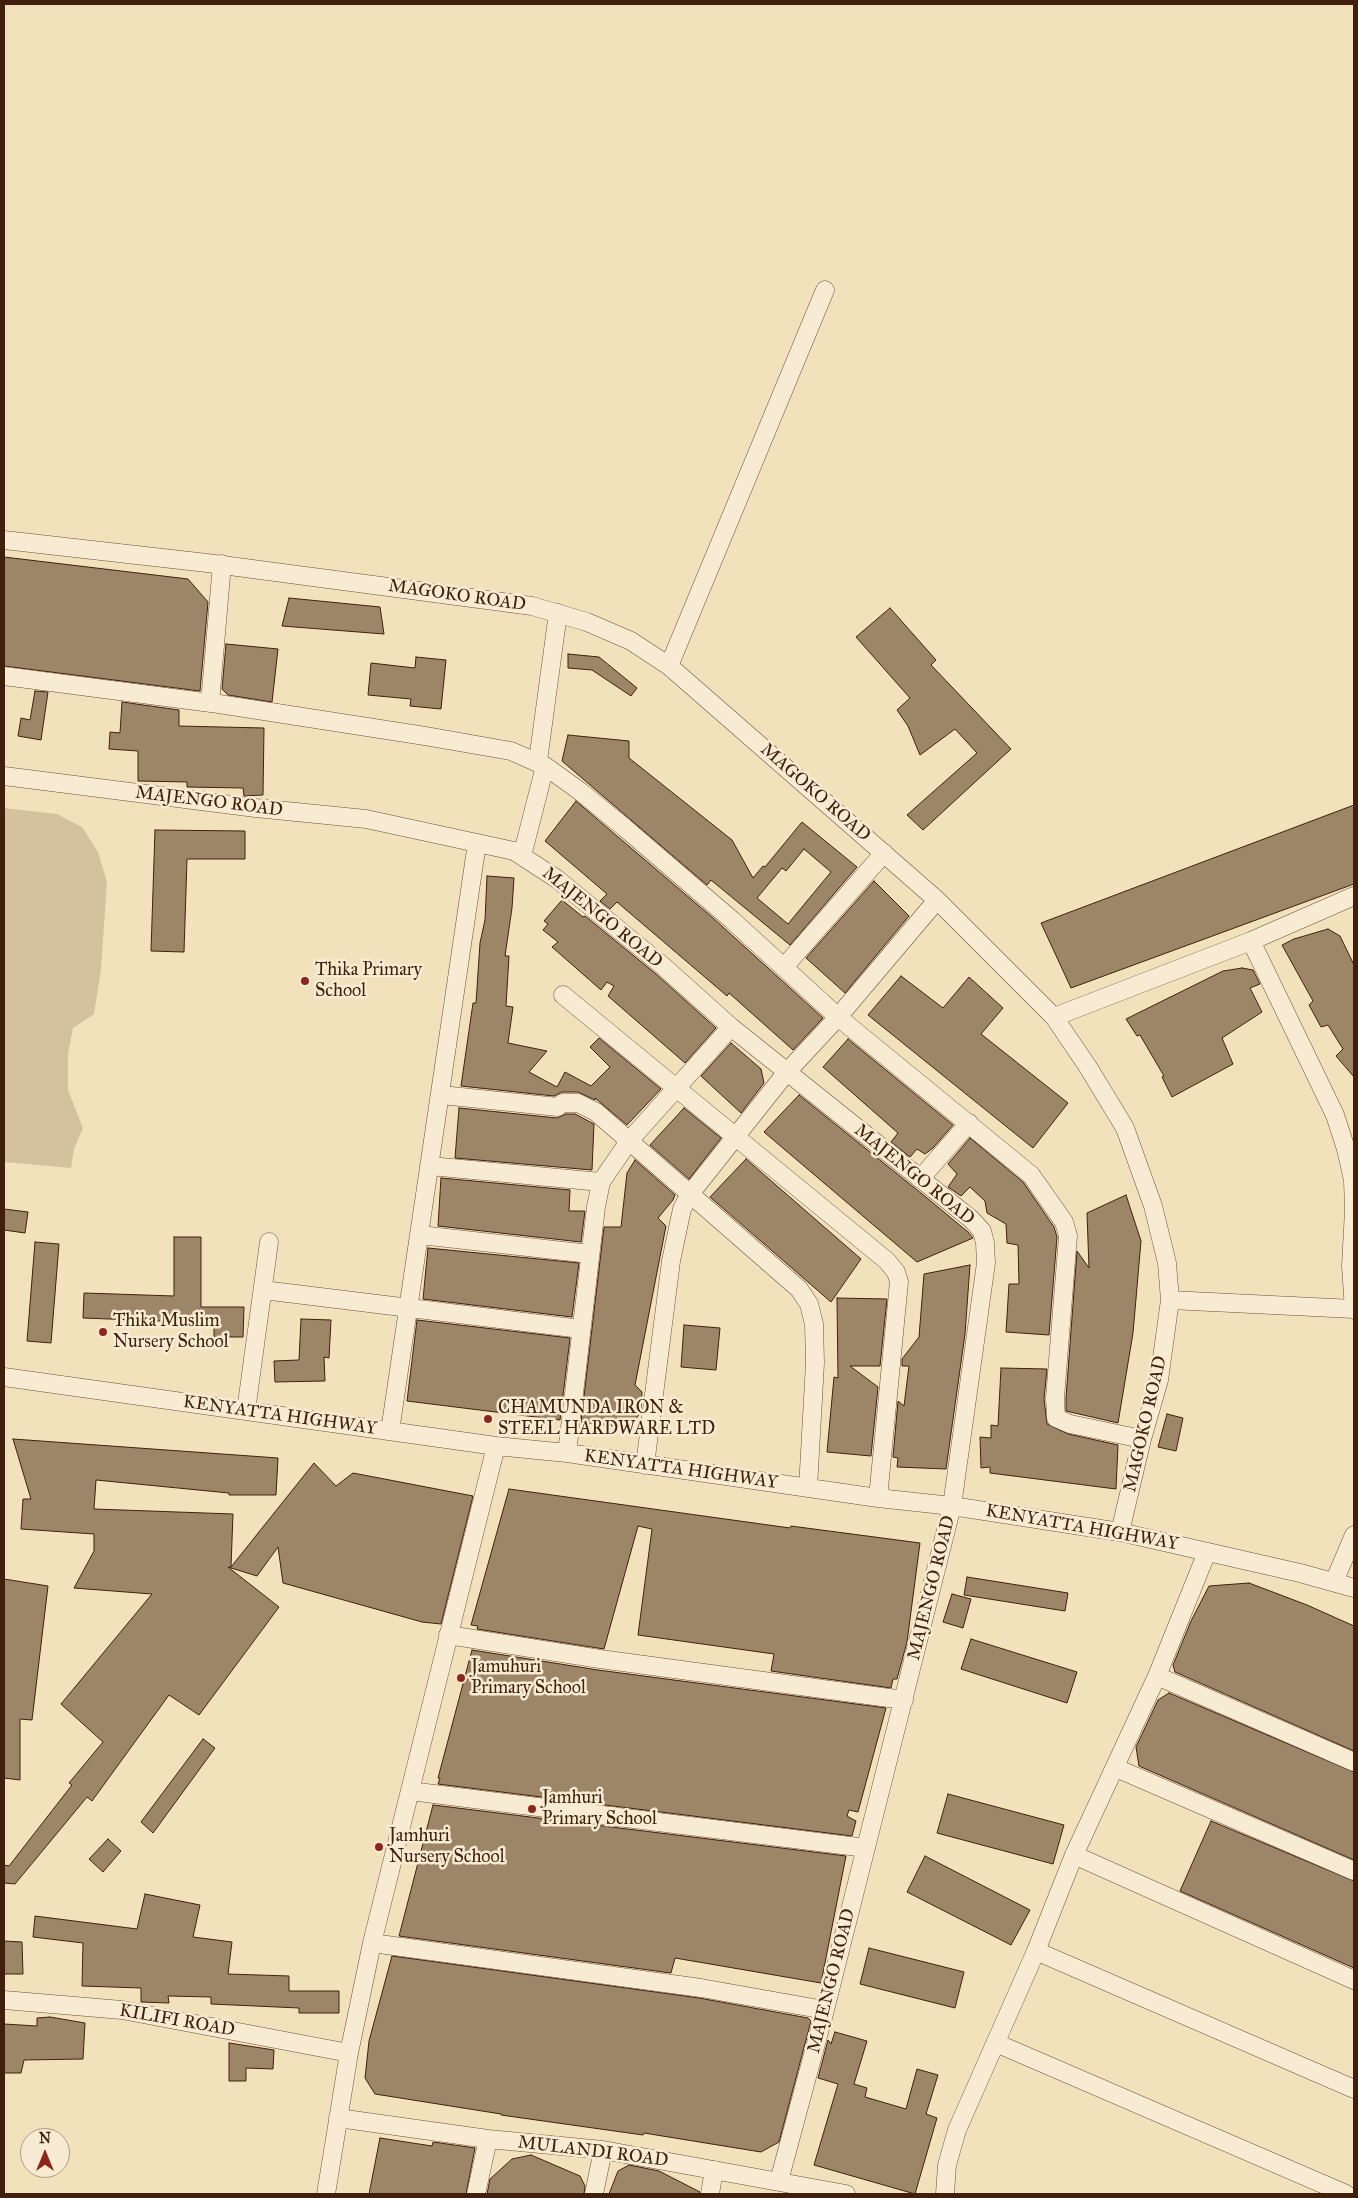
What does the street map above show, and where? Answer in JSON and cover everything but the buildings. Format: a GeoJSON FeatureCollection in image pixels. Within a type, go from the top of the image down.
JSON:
{"type":"FeatureCollection","features":[{"type":"Feature","properties":{"kind":"street"},"geometry":{"type":"LineString","coordinates":[[669,666],[825,290]]}},
{"type":"Feature","properties":{"kind":"street","name":"MAGOKO ROAD"},"geometry":{"type":"LineString","coordinates":[[4,540],[222,564],[532,606],[587,622],[631,641],[669,666],[937,900],[1054,1018],[1088,1066],[1125,1128],[1153,1206],[1167,1263],[1170,1300],[1159,1380],[1142,1440],[1120,1532]]}},
{"type":"Feature","properties":{"kind":"street"},"geometry":{"type":"LineString","coordinates":[[210,703],[222,564]]}},
{"type":"Feature","properties":{"kind":"street"},"geometry":{"type":"LineString","coordinates":[[522,856],[542,763],[558,613]]}},
{"type":"Feature","properties":{"kind":"street"},"geometry":{"type":"LineString","coordinates":[[4,676],[210,703],[511,750],[542,763],[625,828],[732,920],[838,1017],[1031,1176],[1064,1222],[1068,1236],[1055,1398],[1056,1418],[1070,1424],[1142,1440]]}},
{"type":"Feature","properties":{"kind":"street","name":"MAJENGO ROAD"},"geometry":{"type":"LineString","coordinates":[[4,776],[256,808],[366,819],[514,851],[557,879],[663,966],[731,1027],[971,1219],[982,1232],[985,1243],[986,1263],[952,1506],[825,2010],[779,2181]]}},
{"type":"Feature","properties":{"kind":"street"},"geometry":{"type":"LineString","coordinates":[[390,1431],[477,843]]}},
{"type":"Feature","properties":{"kind":"street"},"geometry":{"type":"LineString","coordinates":[[784,967],[884,853]]}},
{"type":"Feature","properties":{"kind":"street"},"geometry":{"type":"LineString","coordinates":[[1054,1018],[1251,941],[1354,896]]}},
{"type":"Feature","properties":{"kind":"street"},"geometry":{"type":"LineString","coordinates":[[645,1465],[671,1261],[678,1220],[690,1194],[786,1072],[838,1017],[937,900]]}},
{"type":"Feature","properties":{"kind":"street"},"geometry":{"type":"LineString","coordinates":[[1170,1300],[1354,1310],[1351,1266],[1354,1210],[1353,1180],[1346,1149],[1335,1115],[1251,941]]}},
{"type":"Feature","properties":{"kind":"street"},"geometry":{"type":"LineString","coordinates":[[563,995],[737,1136],[887,1261],[896,1272],[899,1282],[878,1498]]}},
{"type":"Feature","properties":{"kind":"street"},"geometry":{"type":"LineString","coordinates":[[567,1453],[590,1254],[601,1182],[629,1141],[731,1027]]}},
{"type":"Feature","properties":{"kind":"street"},"geometry":{"type":"LineString","coordinates":[[441,1095],[558,1108],[562,1103],[578,1103],[596,1112],[799,1289],[809,1304],[814,1324],[815,1363],[808,1488]]}},
{"type":"Feature","properties":{"kind":"street"},"geometry":{"type":"LineString","coordinates":[[920,1178],[969,1123]]}},
{"type":"Feature","properties":{"kind":"street"},"geometry":{"type":"LineString","coordinates":[[430,1166],[601,1182]]}},
{"type":"Feature","properties":{"kind":"street"},"geometry":{"type":"LineString","coordinates":[[420,1235],[590,1254]]}},
{"type":"Feature","properties":{"kind":"street"},"geometry":{"type":"LineString","coordinates":[[246,1411],[269,1242]]}},
{"type":"Feature","properties":{"kind":"street"},"geometry":{"type":"LineString","coordinates":[[263,1290],[582,1329]]}},
{"type":"Feature","properties":{"kind":"street","name":"KENYATTA HIGHWAY"},"geometry":{"type":"LineString","coordinates":[[4,1377],[496,1446],[567,1453],[878,1498],[952,1506],[1120,1532],[1354,1588]]}},
{"type":"Feature","properties":{"kind":"street"},"geometry":{"type":"LineString","coordinates":[[326,2194],[349,2053],[372,1943],[496,1446]]}},
{"type":"Feature","properties":{"kind":"street"},"geometry":{"type":"LineString","coordinates":[[1334,1582],[1354,1535]]}},
{"type":"Feature","properties":{"kind":"street"},"geometry":{"type":"LineString","coordinates":[[945,2194],[947,2165],[957,2130],[1036,1950],[1074,1855],[1116,1768],[1157,1676],[1207,1552]]}},
{"type":"Feature","properties":{"kind":"street"},"geometry":{"type":"LineString","coordinates":[[448,1635],[600,1659],[904,1700]]}},
{"type":"Feature","properties":{"kind":"street"},"geometry":{"type":"LineString","coordinates":[[1157,1676],[1354,1762]]}},
{"type":"Feature","properties":{"kind":"street"},"geometry":{"type":"LineString","coordinates":[[1116,1768],[1354,1871]]}},
{"type":"Feature","properties":{"kind":"street"},"geometry":{"type":"LineString","coordinates":[[410,1791],[866,1848]]}},
{"type":"Feature","properties":{"kind":"street"},"geometry":{"type":"LineString","coordinates":[[1074,1855],[1354,1980]]}},
{"type":"Feature","properties":{"kind":"street"},"geometry":{"type":"LineString","coordinates":[[372,1943],[702,1988],[825,2010]]}},
{"type":"Feature","properties":{"kind":"street"},"geometry":{"type":"LineString","coordinates":[[1036,1950],[1354,2089]]}},
{"type":"Feature","properties":{"kind":"street","name":"KILIFI ROAD"},"geometry":{"type":"LineString","coordinates":[[4,2000],[122,2010],[349,2053]]}},
{"type":"Feature","properties":{"kind":"street"},"geometry":{"type":"LineString","coordinates":[[996,2043],[1346,2194]]}},
{"type":"Feature","properties":{"kind":"street","name":"MULANDI ROAD"},"geometry":{"type":"LineString","coordinates":[[338,2118],[488,2139],[603,2150],[839,2193]]}},
{"type":"Feature","properties":{"kind":"street"},"geometry":{"type":"LineString","coordinates":[[476,2194],[488,2139]]}},
{"type":"Feature","properties":{"kind":"street"},"geometry":{"type":"LineString","coordinates":[[594,2194],[603,2150]]}},
{"type":"Feature","properties":{"kind":"street"},"geometry":{"type":"LineString","coordinates":[[710,2194],[714,2170]]}},
{"type":"Feature","properties":{"kind":"shaded area"},"geometry":{"type":"Polygon","coordinates":[[[4,808],[57,814],[82,827],[98,852],[107,882],[101,969],[94,1014],[73,1028],[68,1054],[68,1090],[83,1128],[74,1149],[71,1168],[4,1162],[4,808]]]}},
{"type":"Feature","properties":{"kind":"place","name":"Thika Primary School"},"geometry":{"type":"Point","coordinates":[305,981]}},
{"type":"Feature","properties":{"kind":"place","name":"Thika Muslim Nursery School"},"geometry":{"type":"Point","coordinates":[103,1332]}},
{"type":"Feature","properties":{"kind":"place","name":"CHAMUNDA IRON & STEEL HARDWARE LTD"},"geometry":{"type":"Point","coordinates":[488,1419]}},
{"type":"Feature","properties":{"kind":"place","name":"Jamuhuri Primary School"},"geometry":{"type":"Point","coordinates":[461,1678]}},
{"type":"Feature","properties":{"kind":"place","name":"Jamhuri Primary School"},"geometry":{"type":"Point","coordinates":[532,1809]}},
{"type":"Feature","properties":{"kind":"place","name":"Jamhuri Nursery School"},"geometry":{"type":"Point","coordinates":[379,1847]}}]}
